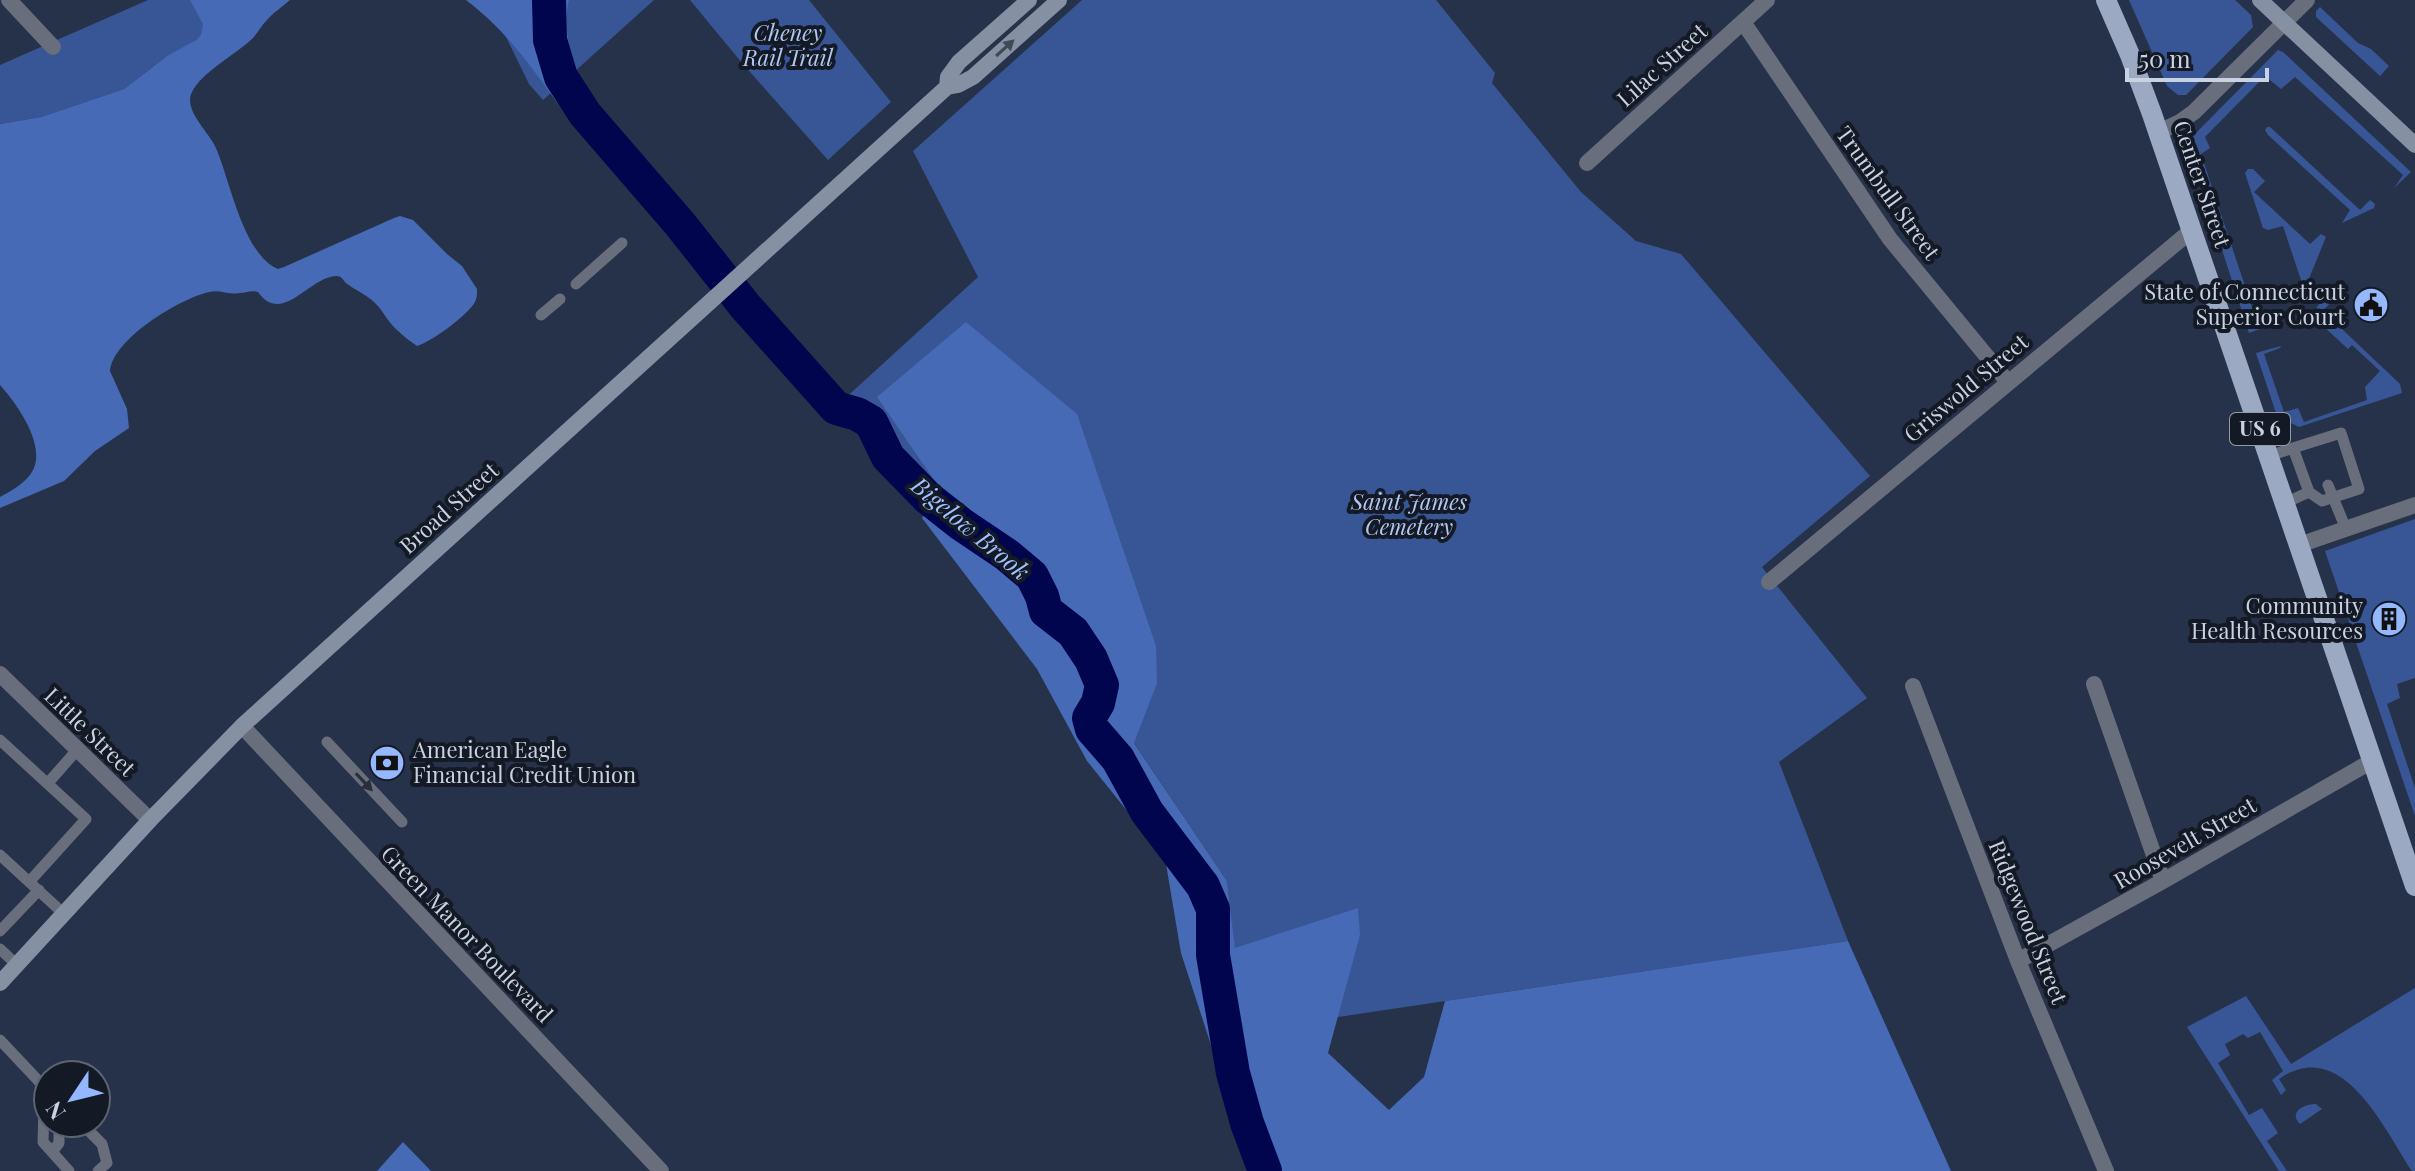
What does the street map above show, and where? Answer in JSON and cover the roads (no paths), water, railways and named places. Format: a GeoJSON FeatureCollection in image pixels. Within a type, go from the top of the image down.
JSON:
{"type":"FeatureCollection","features":[{"type":"Feature","properties":{"kind":"main road","name":"Broad Street"},"geometry":{"type":"LineString","coordinates":[[947,87],[948,77],[959,62],[1029,0]]}},
{"type":"Feature","properties":{"kind":"main road","name":"Broad Street"},"geometry":{"type":"LineString","coordinates":[[0,983],[150,820],[242,726],[947,87],[973,77],[1059,0]]}},
{"type":"Feature","properties":{"kind":"main road","name":"Center Street"},"geometry":{"type":"LineString","coordinates":[[2106,0],[2159,132],[2372,761],[2411,860],[2415,886]]}},
{"type":"Feature","properties":{"kind":"main road"},"geometry":{"type":"LineString","coordinates":[[2260,0],[2415,145]]}},
{"type":"Feature","properties":{"kind":"street"},"geometry":{"type":"LineString","coordinates":[[9,0],[53,47]]}},
{"type":"Feature","properties":{"kind":"street","name":"Lilac Street"},"geometry":{"type":"LineString","coordinates":[[1587,163],[1767,0]]}},
{"type":"Feature","properties":{"kind":"street"},"geometry":{"type":"LineString","coordinates":[[2159,132],[2194,112],[2307,0]]}},
{"type":"Feature","properties":{"kind":"street","name":"Trumbull Street"},"geometry":{"type":"LineString","coordinates":[[1743,22],[1890,239],[2008,382]]}},
{"type":"Feature","properties":{"kind":"street","name":"Griswold Street"},"geometry":{"type":"LineString","coordinates":[[1769,582],[2192,230]]}},
{"type":"Feature","properties":{"kind":"street"},"geometry":{"type":"LineString","coordinates":[[2299,545],[2415,505]]}},
{"type":"Feature","properties":{"kind":"street","name":"Little Street"},"geometry":{"type":"LineString","coordinates":[[1,677],[150,820]]}},
{"type":"Feature","properties":{"kind":"street"},"geometry":{"type":"LineString","coordinates":[[2094,684],[2163,881]]}},
{"type":"Feature","properties":{"kind":"street","name":"Ridgewood Street"},"geometry":{"type":"LineString","coordinates":[[1913,686],[2018,961],[2106,1171]]}},
{"type":"Feature","properties":{"kind":"street","name":"Green Manor Boulevard"},"geometry":{"type":"LineString","coordinates":[[242,726],[661,1171]]}},
{"type":"Feature","properties":{"kind":"street","name":"Roosevelt Street"},"geometry":{"type":"LineString","coordinates":[[2018,961],[2372,761]]}},
{"type":"Feature","properties":{"kind":"lane"},"geometry":{"type":"LineString","coordinates":[[576,284],[622,243]]}},
{"type":"Feature","properties":{"kind":"lane"},"geometry":{"type":"LineString","coordinates":[[541,315],[560,299]]}},
{"type":"Feature","properties":{"kind":"lane"},"geometry":{"type":"LineString","coordinates":[[2269,456],[2293,448],[2315,448],[2341,433],[2359,489],[2331,491],[2322,501],[2309,492],[2293,448]]}},
{"type":"Feature","properties":{"kind":"lane"},"geometry":{"type":"LineString","coordinates":[[2331,491],[2346,529]]}},
{"type":"Feature","properties":{"kind":"lane"},"geometry":{"type":"LineString","coordinates":[[2285,503],[2309,492]]}},
{"type":"Feature","properties":{"kind":"lane"},"geometry":{"type":"LineString","coordinates":[[0,740],[86,819],[0,931]]}},
{"type":"Feature","properties":{"kind":"lane"},"geometry":{"type":"LineString","coordinates":[[327,742],[402,822]]}},
{"type":"Feature","properties":{"kind":"lane"},"geometry":{"type":"LineString","coordinates":[[48,783],[77,750]]}},
{"type":"Feature","properties":{"kind":"lane"},"geometry":{"type":"LineString","coordinates":[[0,855],[64,914]]}},
{"type":"Feature","properties":{"kind":"lane"},"geometry":{"type":"LineString","coordinates":[[0,949],[17,965]]}},
{"type":"Feature","properties":{"kind":"lane"},"geometry":{"type":"LineString","coordinates":[[0,1040],[32,1075]]}},
{"type":"Feature","properties":{"kind":"lane"},"geometry":{"type":"LineString","coordinates":[[43,1139],[69,1171]]}},
{"type":"Feature","properties":{"kind":"lane"},"geometry":{"type":"LineString","coordinates":[[52,1152],[59,1139]]}},
{"type":"Feature","properties":{"kind":"lane"},"geometry":{"type":"LineString","coordinates":[[97,1139],[102,1144],[107,1163],[98,1171]]}},
{"type":"Feature","properties":{"kind":"waterway","name":"Bigelow Brook"},"geometry":{"type":"LineString","coordinates":[[549,0],[550,40],[561,77],[585,114],[680,224],[745,306],[836,408],[871,422],[888,457],[928,498],[1032,576],[1046,611],[1073,632],[1091,659],[1102,685],[1098,703],[1089,718],[1092,729],[1118,759],[1147,812],[1203,886],[1213,909],[1213,955],[1233,1073],[1265,1171]]}},
{"type":"Feature","properties":{"kind":"place","name":"State of Connecticut Superior Court"},"geometry":{"type":"Point","coordinates":[2371,305]}},
{"type":"Feature","properties":{"kind":"place","name":"Community Health Resources"},"geometry":{"type":"Point","coordinates":[2389,619]}},
{"type":"Feature","properties":{"kind":"place","name":"American Eagle Financial Credit Union"},"geometry":{"type":"Point","coordinates":[387,763]}},
{"type":"Feature","properties":{"kind":"park label","name":"Cheney Rail Trail"},"geometry":{"type":"Point","coordinates":[788,46]}},
{"type":"Feature","properties":{"kind":"park label","name":"Saint James Cemetery"},"geometry":{"type":"Point","coordinates":[1409,514]}}]}
